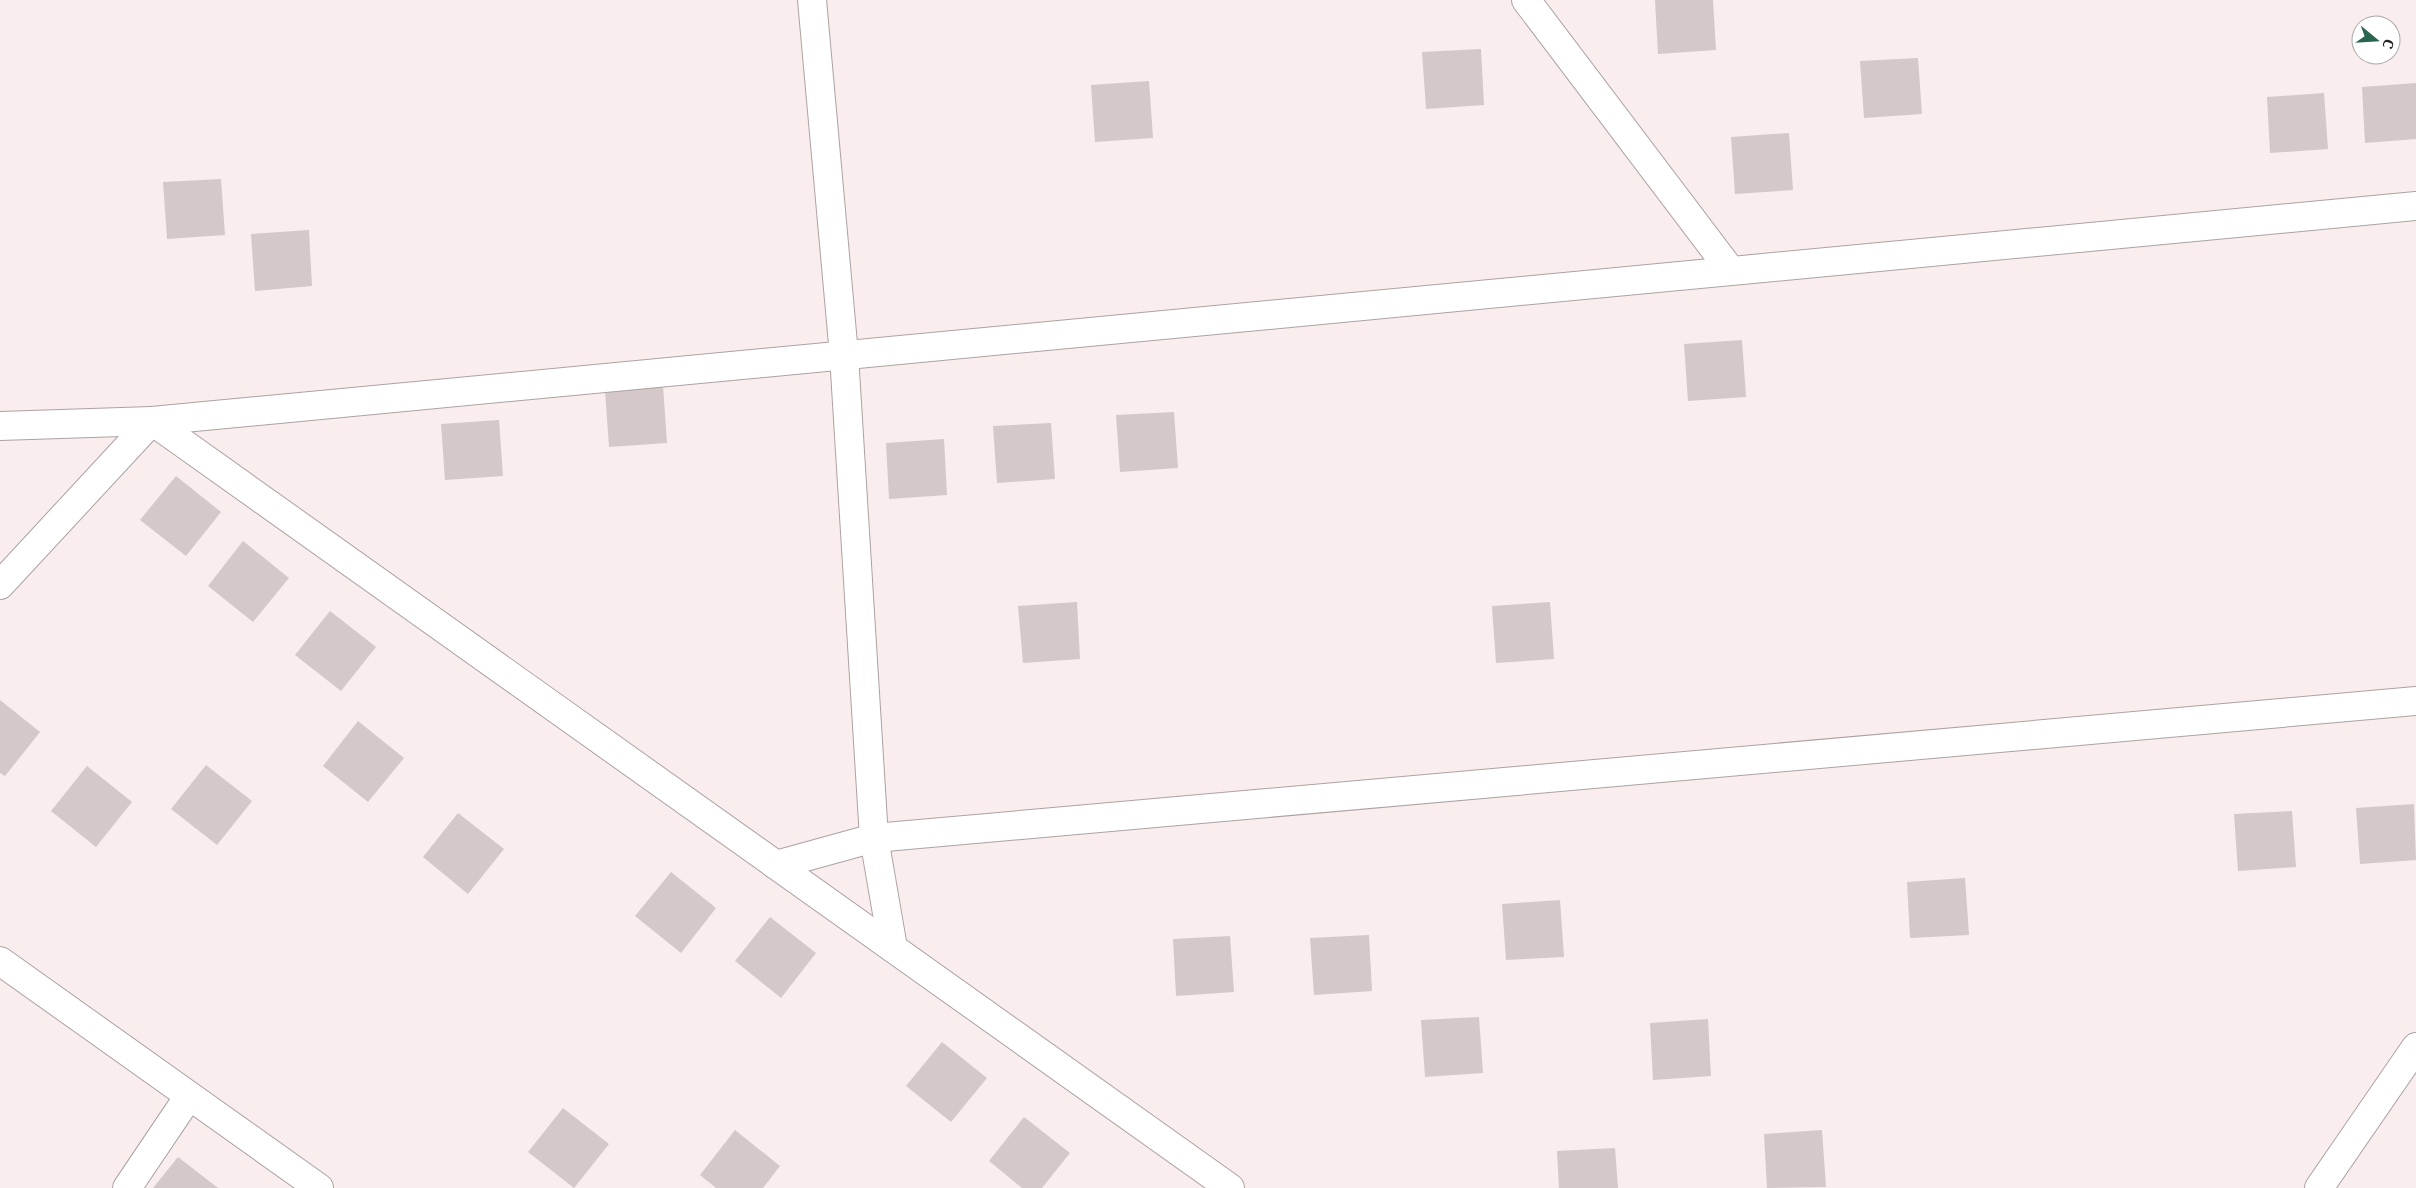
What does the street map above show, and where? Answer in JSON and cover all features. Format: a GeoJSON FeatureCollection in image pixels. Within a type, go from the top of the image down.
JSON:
{"type":"FeatureCollection","features":[{"type":"Feature","properties":{"kind":"street"},"geometry":{"type":"LineString","coordinates":[[812,0],[844,355],[874,838],[893,948]]}},
{"type":"Feature","properties":{"kind":"street"},"geometry":{"type":"LineString","coordinates":[[1526,0],[1731,271]]}},
{"type":"Feature","properties":{"kind":"street"},"geometry":{"type":"LineString","coordinates":[[0,426],[152,421],[2416,206]]}},
{"type":"Feature","properties":{"kind":"street"},"geometry":{"type":"LineString","coordinates":[[0,585],[152,421]]}},
{"type":"Feature","properties":{"kind":"street"},"geometry":{"type":"LineString","coordinates":[[152,421],[1230,1188]]}},
{"type":"Feature","properties":{"kind":"street"},"geometry":{"type":"LineString","coordinates":[[776,865],[874,838],[2416,701]]}},
{"type":"Feature","properties":{"kind":"street"},"geometry":{"type":"LineString","coordinates":[[0,961],[319,1188]]}},
{"type":"Feature","properties":{"kind":"street"},"geometry":{"type":"LineString","coordinates":[[2319,1188],[2416,1047]]}},
{"type":"Feature","properties":{"kind":"street"},"geometry":{"type":"LineString","coordinates":[[127,1188],[189,1096]]}},
{"type":"Feature","properties":{"kind":"building"},"geometry":{"type":"Polygon","coordinates":[[[1655,0],[1713,0],[1716,50],[1658,54],[1655,0]]]}},
{"type":"Feature","properties":{"kind":"building"},"geometry":{"type":"Polygon","coordinates":[[[1481,49],[1484,105],[1426,109],[1422,52],[1481,49]]]}},
{"type":"Feature","properties":{"kind":"building"},"geometry":{"type":"Polygon","coordinates":[[[1918,58],[1922,114],[1864,118],[1860,61],[1918,58]]]}},
{"type":"Feature","properties":{"kind":"building"},"geometry":{"type":"Polygon","coordinates":[[[1149,81],[1153,138],[1095,142],[1091,85],[1149,81]]]}},
{"type":"Feature","properties":{"kind":"building"},"geometry":{"type":"Polygon","coordinates":[[[2416,83],[2416,139],[2365,143],[2362,87],[2416,83]]]}},
{"type":"Feature","properties":{"kind":"building"},"geometry":{"type":"Polygon","coordinates":[[[2324,93],[2328,149],[2270,153],[2267,97],[2324,93]]]}},
{"type":"Feature","properties":{"kind":"building"},"geometry":{"type":"Polygon","coordinates":[[[1789,133],[1793,190],[1735,194],[1731,137],[1789,133]]]}},
{"type":"Feature","properties":{"kind":"building"},"geometry":{"type":"Polygon","coordinates":[[[221,179],[225,235],[167,239],[163,182],[221,179]]]}},
{"type":"Feature","properties":{"kind":"building"},"geometry":{"type":"Polygon","coordinates":[[[309,230],[312,286],[255,291],[251,234],[309,230]]]}},
{"type":"Feature","properties":{"kind":"building"},"geometry":{"type":"Polygon","coordinates":[[[1742,340],[1746,397],[1688,401],[1684,344],[1742,340]]]}},
{"type":"Feature","properties":{"kind":"building"},"geometry":{"type":"Polygon","coordinates":[[[663,386],[667,443],[609,447],[605,390],[663,386]]]}},
{"type":"Feature","properties":{"kind":"building"},"geometry":{"type":"Polygon","coordinates":[[[1174,412],[1178,468],[1120,472],[1116,415],[1174,412]]]}},
{"type":"Feature","properties":{"kind":"building"},"geometry":{"type":"Polygon","coordinates":[[[499,420],[503,476],[445,480],[441,424],[499,420]]]}},
{"type":"Feature","properties":{"kind":"building"},"geometry":{"type":"Polygon","coordinates":[[[1051,423],[1055,479],[997,483],[993,426],[1051,423]]]}},
{"type":"Feature","properties":{"kind":"building"},"geometry":{"type":"Polygon","coordinates":[[[944,439],[947,495],[889,499],[886,443],[944,439]]]}},
{"type":"Feature","properties":{"kind":"building"},"geometry":{"type":"Polygon","coordinates":[[[176,476],[221,512],[186,556],[140,520],[176,476]]]}},
{"type":"Feature","properties":{"kind":"building"},"geometry":{"type":"Polygon","coordinates":[[[243,541],[289,578],[253,622],[208,586],[243,541]]]}},
{"type":"Feature","properties":{"kind":"building"},"geometry":{"type":"Polygon","coordinates":[[[1077,602],[1080,659],[1023,663],[1018,606],[1077,602]]]}},
{"type":"Feature","properties":{"kind":"building"},"geometry":{"type":"Polygon","coordinates":[[[1550,602],[1554,659],[1496,663],[1492,606],[1550,602]]]}},
{"type":"Feature","properties":{"kind":"building"},"geometry":{"type":"Polygon","coordinates":[[[330,611],[376,647],[341,691],[295,655],[330,611]]]}},
{"type":"Feature","properties":{"kind":"building"},"geometry":{"type":"Polygon","coordinates":[[[0,700],[40,732],[5,776],[0,773],[0,700]]]}},
{"type":"Feature","properties":{"kind":"building"},"geometry":{"type":"Polygon","coordinates":[[[358,721],[404,758],[368,802],[323,766],[358,721]]]}},
{"type":"Feature","properties":{"kind":"building"},"geometry":{"type":"Polygon","coordinates":[[[206,765],[252,801],[217,845],[171,809],[206,765]]]}},
{"type":"Feature","properties":{"kind":"building"},"geometry":{"type":"Polygon","coordinates":[[[87,766],[132,802],[96,847],[51,811],[87,766]]]}},
{"type":"Feature","properties":{"kind":"building"},"geometry":{"type":"Polygon","coordinates":[[[2414,804],[2416,860],[2360,864],[2356,808],[2414,804]]]}},
{"type":"Feature","properties":{"kind":"building"},"geometry":{"type":"Polygon","coordinates":[[[2292,811],[2296,867],[2238,871],[2234,814],[2292,811]]]}},
{"type":"Feature","properties":{"kind":"building"},"geometry":{"type":"Polygon","coordinates":[[[458,813],[504,849],[468,894],[423,857],[458,813]]]}},
{"type":"Feature","properties":{"kind":"building"},"geometry":{"type":"Polygon","coordinates":[[[671,872],[716,908],[681,953],[635,916],[671,872]]]}},
{"type":"Feature","properties":{"kind":"building"},"geometry":{"type":"Polygon","coordinates":[[[1965,878],[1969,935],[1910,938],[1907,882],[1965,878]]]}},
{"type":"Feature","properties":{"kind":"building"},"geometry":{"type":"Polygon","coordinates":[[[1560,900],[1564,957],[1506,960],[1502,904],[1560,900]]]}},
{"type":"Feature","properties":{"kind":"building"},"geometry":{"type":"Polygon","coordinates":[[[770,917],[816,953],[781,998],[735,961],[770,917]]]}},
{"type":"Feature","properties":{"kind":"building"},"geometry":{"type":"Polygon","coordinates":[[[1369,935],[1372,991],[1314,995],[1310,938],[1369,935]]]}},
{"type":"Feature","properties":{"kind":"building"},"geometry":{"type":"Polygon","coordinates":[[[1230,936],[1234,992],[1176,996],[1173,939],[1230,936]]]}},
{"type":"Feature","properties":{"kind":"building"},"geometry":{"type":"Polygon","coordinates":[[[1479,1017],[1483,1073],[1425,1077],[1421,1020],[1479,1017]]]}},
{"type":"Feature","properties":{"kind":"building"},"geometry":{"type":"Polygon","coordinates":[[[1708,1019],[1711,1076],[1653,1080],[1650,1023],[1708,1019]]]}},
{"type":"Feature","properties":{"kind":"building"},"geometry":{"type":"Polygon","coordinates":[[[942,1042],[987,1078],[951,1122],[906,1086],[942,1042]]]}},
{"type":"Feature","properties":{"kind":"building"},"geometry":{"type":"Polygon","coordinates":[[[563,1108],[609,1144],[574,1188],[528,1152],[563,1108]]]}},
{"type":"Feature","properties":{"kind":"building"},"geometry":{"type":"Polygon","coordinates":[[[1024,1117],[1070,1153],[1042,1188],[1022,1188],[989,1161],[1024,1117]]]}},
{"type":"Feature","properties":{"kind":"building"},"geometry":{"type":"Polygon","coordinates":[[[735,1130],[780,1166],[763,1188],[716,1188],[700,1175],[735,1130]]]}},
{"type":"Feature","properties":{"kind":"building"},"geometry":{"type":"Polygon","coordinates":[[[1822,1130],[1826,1187],[1767,1188],[1764,1134],[1822,1130]]]}},
{"type":"Feature","properties":{"kind":"building"},"geometry":{"type":"Polygon","coordinates":[[[1615,1148],[1618,1188],[1559,1188],[1557,1151],[1615,1148]]]}},
{"type":"Feature","properties":{"kind":"building"},"geometry":{"type":"Polygon","coordinates":[[[178,1157],[218,1188],[153,1188],[178,1157]]]}}]}
